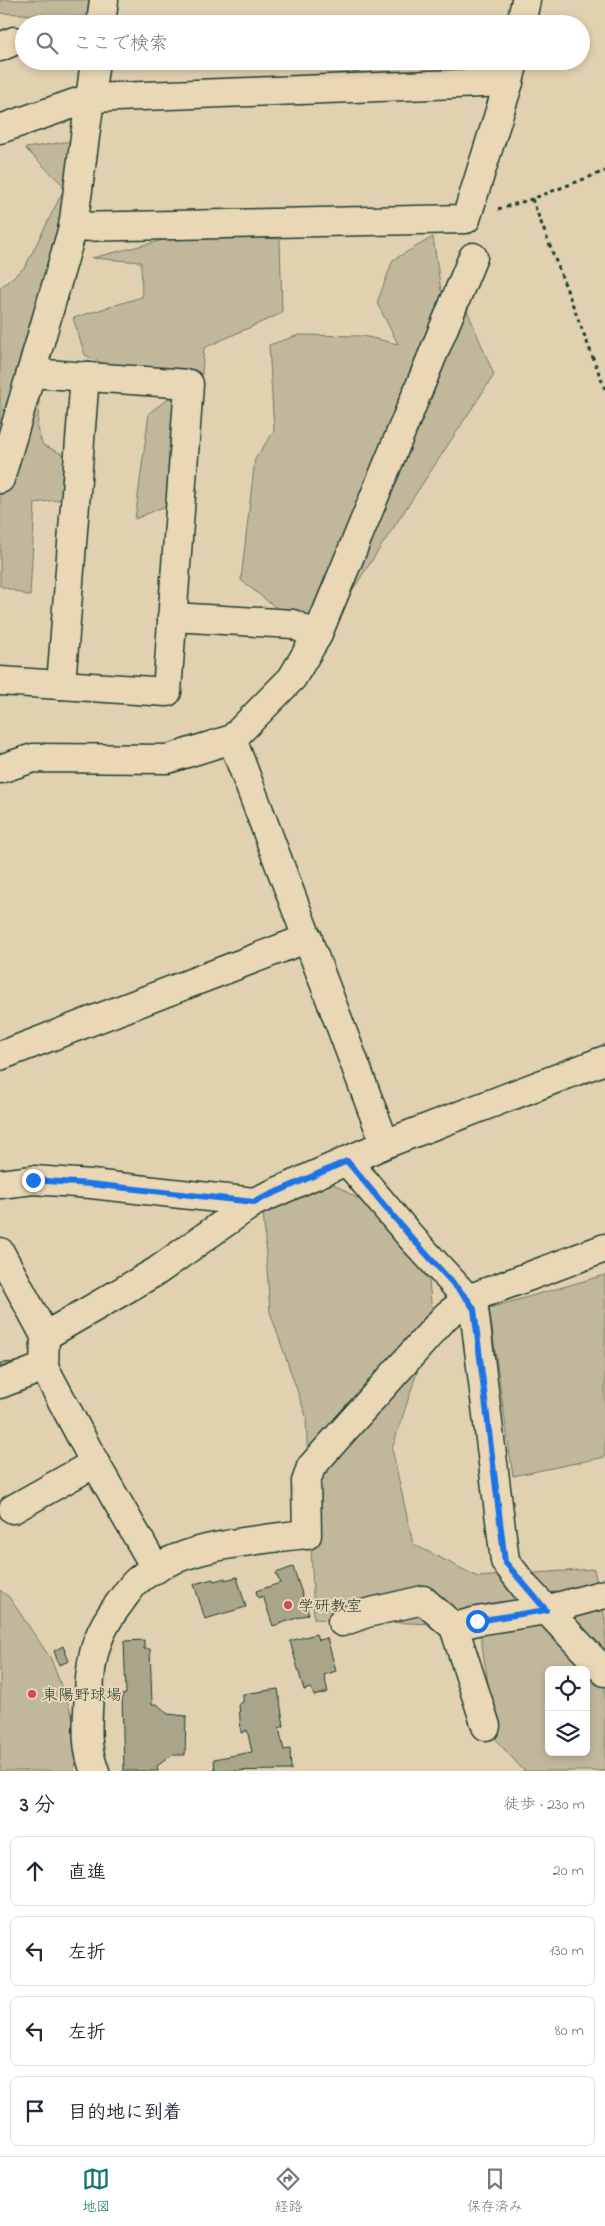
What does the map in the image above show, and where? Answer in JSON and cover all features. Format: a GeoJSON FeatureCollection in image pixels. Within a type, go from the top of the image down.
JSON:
{"type":"FeatureCollection","features":[{"type":"Feature","properties":{"kind":"street"},"geometry":{"type":"LineString","coordinates":[[102,15],[104,0]]}},
{"type":"Feature","properties":{"kind":"street"},"geometry":{"type":"LineString","coordinates":[[524,15],[526,0]]}},
{"type":"Feature","properties":{"kind":"street"},"geometry":{"type":"LineString","coordinates":[[0,479],[73,227],[94,70]]}},
{"type":"Feature","properties":{"kind":"street"},"geometry":{"type":"LineString","coordinates":[[0,129],[90,98],[511,72],[466,219],[73,227]]}},
{"type":"Feature","properties":{"kind":"street"},"geometry":{"type":"LineString","coordinates":[[0,769],[33,758],[168,759],[232,739],[292,678],[317,636],[472,257]]}},
{"type":"Feature","properties":{"kind":"street"},"geometry":{"type":"LineString","coordinates":[[0,681],[167,692],[189,384],[31,373]]}},
{"type":"Feature","properties":{"kind":"street"},"geometry":{"type":"LineString","coordinates":[[61,685],[85,376]]}},
{"type":"Feature","properties":{"kind":"street"},"geometry":{"type":"LineString","coordinates":[[172,617],[293,624],[317,636]]}},
{"type":"Feature","properties":{"kind":"street"},"geometry":{"type":"LineString","coordinates":[[232,739],[385,1144]]}},
{"type":"Feature","properties":{"kind":"street"},"geometry":{"type":"LineString","coordinates":[[0,1056],[308,938]]}},
{"type":"Feature","properties":{"kind":"street"},"geometry":{"type":"LineString","coordinates":[[45,1336],[157,1271],[254,1202],[385,1144],[605,1060]]}},
{"type":"Feature","properties":{"kind":"street"},"geometry":{"type":"LineString","coordinates":[[347,1161],[474,1309],[505,1562],[546,1610],[605,1672]]}},
{"type":"Feature","properties":{"kind":"street"},"geometry":{"type":"LineString","coordinates":[[0,1184],[33,1180],[90,1184],[254,1202]]}},
{"type":"Feature","properties":{"kind":"street"},"geometry":{"type":"LineString","coordinates":[[95,1771],[89,1758],[90,1663],[107,1617],[136,1582],[156,1569],[176,1560],[222,1545],[306,1535],[306,1482],[311,1467],[446,1316],[468,1300],[605,1248]]}},
{"type":"Feature","properties":{"kind":"street"},"geometry":{"type":"LineString","coordinates":[[0,1252],[45,1336],[44,1366],[95,1463],[156,1569]]}},
{"type":"Feature","properties":{"kind":"street"},"geometry":{"type":"LineString","coordinates":[[0,1384],[44,1366]]}},
{"type":"Feature","properties":{"kind":"street"},"geometry":{"type":"LineString","coordinates":[[13,1509],[95,1463]]}},
{"type":"Feature","properties":{"kind":"street"},"geometry":{"type":"LineString","coordinates":[[454,1627],[477,1621],[546,1610],[605,1594]]}},
{"type":"Feature","properties":{"kind":"street"},"geometry":{"type":"LineString","coordinates":[[342,1622],[367,1613],[423,1600],[454,1627],[486,1726]]}},
{"type":"Feature","properties":{"kind":"path"},"geometry":{"type":"LineString","coordinates":[[466,219],[532,199],[605,171]]}},
{"type":"Feature","properties":{"kind":"path"},"geometry":{"type":"LineString","coordinates":[[532,199],[605,389]]}},
{"type":"Feature","properties":{"kind":"shaded area"},"geometry":{"type":"Polygon","coordinates":[[[0,0],[107,0],[85,15],[0,13],[0,0]]]}},
{"type":"Feature","properties":{"kind":"shaded area"},"geometry":{"type":"Polygon","coordinates":[[[99,137],[92,197],[52,244],[37,429],[43,445],[71,458],[70,498],[35,503],[30,596],[0,586],[0,288],[25,267],[65,187],[25,148],[99,137]]]}},
{"type":"Feature","properties":{"kind":"shaded area"},"geometry":{"type":"Polygon","coordinates":[[[187,234],[280,239],[282,313],[204,348],[200,396],[179,429],[198,492],[135,519],[149,413],[172,396],[85,355],[73,318],[142,297],[141,262],[92,258],[187,234]]]}},
{"type":"Feature","properties":{"kind":"shaded area"},"geometry":{"type":"Polygon","coordinates":[[[433,237],[441,291],[461,296],[494,375],[336,615],[289,618],[241,580],[255,459],[274,431],[269,345],[299,335],[363,336],[398,344],[377,303],[393,260],[433,237]]]}},
{"type":"Feature","properties":{"kind":"shaded area"},"geometry":{"type":"Polygon","coordinates":[[[332,1183],[384,1215],[429,1281],[433,1323],[392,1449],[413,1544],[478,1577],[594,1569],[605,1619],[605,1771],[524,1771],[497,1741],[479,1626],[314,1619],[306,1416],[270,1312],[263,1210],[332,1183]]]}},
{"type":"Feature","properties":{"kind":"shaded area"},"geometry":{"type":"Polygon","coordinates":[[[605,1275],[605,1457],[513,1476],[489,1308],[605,1275]]]}},
{"type":"Feature","properties":{"kind":"shaded area","name":"東陽野球場"},"geometry":{"type":"Polygon","coordinates":[[[0,1590],[9,1597],[51,1659],[77,1728],[74,1771],[0,1771],[0,1590]]]}},
{"type":"Feature","properties":{"kind":"building"},"geometry":{"type":"Polygon","coordinates":[[[16,1362],[16,1367],[0,1375],[0,1363],[16,1362]]]}},
{"type":"Feature","properties":{"kind":"building"},"geometry":{"type":"Polygon","coordinates":[[[293,1567],[309,1614],[273,1626],[263,1596],[258,1598],[256,1591],[280,1583],[276,1573],[293,1567]]]}},
{"type":"Feature","properties":{"kind":"building"},"geometry":{"type":"Polygon","coordinates":[[[237,1577],[246,1607],[205,1619],[194,1584],[213,1579],[214,1581],[237,1577]]]}},
{"type":"Feature","properties":{"kind":"building"},"geometry":{"type":"Polygon","coordinates":[[[316,1634],[318,1640],[327,1638],[336,1671],[324,1675],[328,1692],[314,1696],[311,1688],[304,1690],[290,1641],[316,1634]]]}},
{"type":"Feature","properties":{"kind":"building"},"geometry":{"type":"Polygon","coordinates":[[[144,1640],[144,1649],[150,1649],[152,1704],[157,1704],[168,1714],[186,1716],[185,1755],[172,1755],[157,1766],[158,1771],[124,1771],[122,1695],[126,1694],[124,1641],[144,1640]]]}},
{"type":"Feature","properties":{"kind":"building"},"geometry":{"type":"Polygon","coordinates":[[[63,1646],[69,1661],[59,1665],[54,1651],[63,1646]]]}},
{"type":"Feature","properties":{"kind":"building"},"geometry":{"type":"Polygon","coordinates":[[[278,1689],[284,1726],[279,1728],[284,1750],[290,1749],[291,1770],[215,1771],[214,1759],[252,1752],[247,1730],[241,1733],[239,1704],[243,1702],[243,1694],[278,1689]]]}},
{"type":"Feature","properties":{"kind":"place","name":"学研教室"},"geometry":{"type":"Point","coordinates":[288,1605]}},
{"type":"Feature","properties":{"kind":"place","name":"東陽野球場"},"geometry":{"type":"Point","coordinates":[32,1694]}},
{"type":"Feature","properties":{"kind":"route"},"geometry":{"type":"LineString","coordinates":[[33,1180],[90,1184],[254,1202],[347,1161],[474,1309],[505,1562],[546,1610],[477,1621]]}}]}
